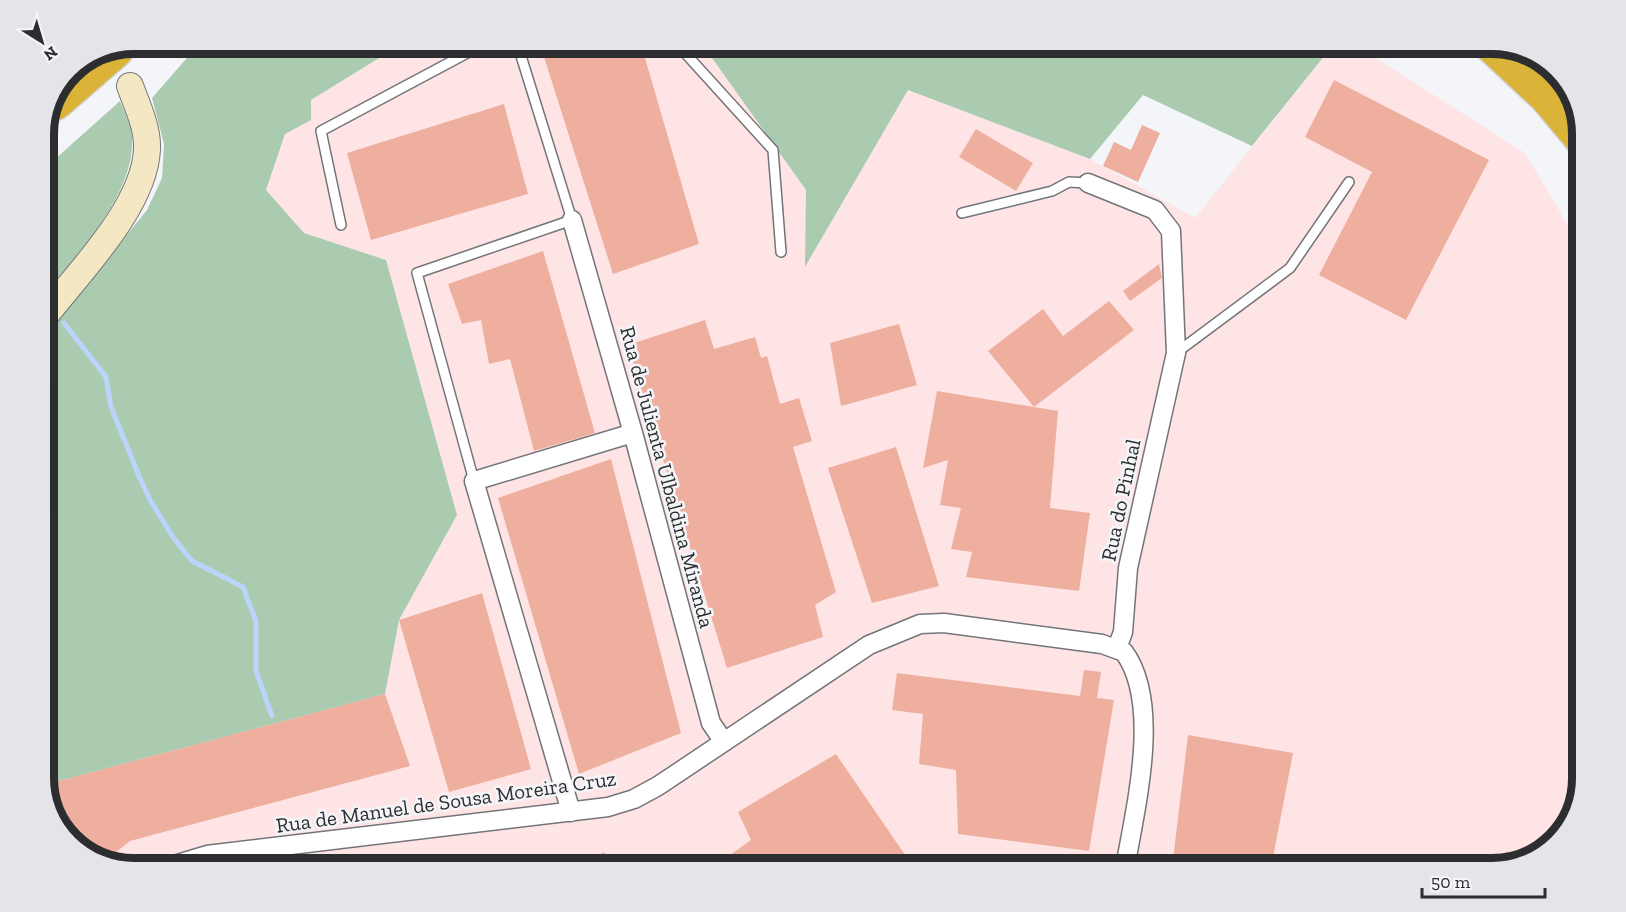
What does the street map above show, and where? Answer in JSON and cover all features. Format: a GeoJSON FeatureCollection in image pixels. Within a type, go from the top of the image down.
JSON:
{"type":"FeatureCollection","features":[{"type":"Feature","properties":{"kind":"highway"},"geometry":{"type":"LineString","coordinates":[[1500,55],[1546,97],[1572,128]]}},
{"type":"Feature","properties":{"kind":"highway"},"geometry":{"type":"LineString","coordinates":[[64,96],[107,59]]}},
{"type":"Feature","properties":{"kind":"main road"},"geometry":{"type":"LineString","coordinates":[[54,304],[118,222],[141,180],[147,148],[142,117],[130,86]]}},
{"type":"Feature","properties":{"kind":"street","name":"Rua do Pinhal"},"geometry":{"type":"LineString","coordinates":[[1088,183],[1155,210],[1171,231],[1176,354],[1128,568],[1123,632],[1117,648]]}},
{"type":"Feature","properties":{"kind":"street","name":"Rua de Julienta Ulbaldina Miranda"},"geometry":{"type":"LineString","coordinates":[[572,220],[711,723],[724,742]]}},
{"type":"Feature","properties":{"kind":"street"},"geometry":{"type":"LineString","coordinates":[[571,812],[474,481],[633,434]]}},
{"type":"Feature","properties":{"kind":"street","name":"Rua de Manuel de Sousa Moreira Cruz"},"geometry":{"type":"LineString","coordinates":[[197,858],[571,812],[608,807],[634,799],[869,645],[920,624],[944,623],[1117,648]]}},
{"type":"Feature","properties":{"kind":"street"},"geometry":{"type":"LineString","coordinates":[[1117,648],[1124,652],[1136,674],[1144,730],[1142,761],[1127,858]]}},
{"type":"Feature","properties":{"kind":"lane"},"geometry":{"type":"LineString","coordinates":[[341,225],[321,131],[467,54]]}},
{"type":"Feature","properties":{"kind":"lane"},"geometry":{"type":"LineString","coordinates":[[474,481],[417,273],[572,220],[520,54]]}},
{"type":"Feature","properties":{"kind":"lane"},"geometry":{"type":"LineString","coordinates":[[685,54],[772,150],[781,252]]}},
{"type":"Feature","properties":{"kind":"lane"},"geometry":{"type":"LineString","coordinates":[[962,213],[1052,191],[1069,182],[1088,183]]}},
{"type":"Feature","properties":{"kind":"lane"},"geometry":{"type":"LineString","coordinates":[[1176,354],[1290,268],[1349,182]]}},
{"type":"Feature","properties":{"kind":"shaded area"},"geometry":{"type":"Polygon","coordinates":[[[386,54],[709,54],[806,190],[806,266],[908,90],[1090,159],[1195,218],[1326,54],[1370,54],[1525,153],[1572,232],[1572,778],[1564,813],[1552,831],[1536,844],[1522,852],[1492,858],[134,858],[99,850],[74,831],[62,813],[54,782],[385,693],[399,620],[457,515],[386,260],[304,233],[266,190],[285,134],[311,119],[311,100],[386,54]]]}},
{"type":"Feature","properties":{"kind":"green space"},"geometry":{"type":"Polygon","coordinates":[[[190,54],[386,54],[311,100],[311,120],[285,134],[266,190],[304,233],[386,260],[457,515],[399,620],[385,694],[54,782],[54,325],[147,210],[162,178],[164,144],[152,98],[190,54]]]}},
{"type":"Feature","properties":{"kind":"green space"},"geometry":{"type":"Polygon","coordinates":[[[709,54],[1326,54],[1252,146],[1143,95],[1090,159],[908,90],[805,267],[806,190],[709,54]]]}},
{"type":"Feature","properties":{"kind":"green space"},"geometry":{"type":"Polygon","coordinates":[[[1525,61],[1545,74],[1557,88],[1525,61]]]}},
{"type":"Feature","properties":{"kind":"green space"},"geometry":{"type":"Polygon","coordinates":[[[120,101],[132,136],[131,158],[125,179],[102,222],[54,283],[54,160],[120,101]]]}},
{"type":"Feature","properties":{"kind":"building"},"geometry":{"type":"Polygon","coordinates":[[[554,54],[644,54],[699,244],[613,274],[544,57],[554,54]]]}},
{"type":"Feature","properties":{"kind":"building"},"geometry":{"type":"Polygon","coordinates":[[[1334,80],[1489,160],[1406,320],[1319,275],[1372,172],[1305,137],[1334,80]]]}},
{"type":"Feature","properties":{"kind":"building"},"geometry":{"type":"Polygon","coordinates":[[[504,104],[528,194],[371,240],[347,153],[504,104]]]}},
{"type":"Feature","properties":{"kind":"building"},"geometry":{"type":"Polygon","coordinates":[[[1142,125],[1160,133],[1138,182],[1103,166],[1114,142],[1131,150],[1142,125]]]}},
{"type":"Feature","properties":{"kind":"building"},"geometry":{"type":"Polygon","coordinates":[[[976,129],[1033,163],[1016,191],[959,157],[976,129]]]}},
{"type":"Feature","properties":{"kind":"building"},"geometry":{"type":"Polygon","coordinates":[[[543,251],[595,433],[534,451],[510,359],[489,364],[481,320],[462,324],[448,284],[543,251]]]}},
{"type":"Feature","properties":{"kind":"building"},"geometry":{"type":"Polygon","coordinates":[[[1159,264],[1162,278],[1130,301],[1123,291],[1159,264]]]}},
{"type":"Feature","properties":{"kind":"building"},"geometry":{"type":"Polygon","coordinates":[[[1109,301],[1134,330],[1034,407],[988,351],[1043,309],[1063,336],[1109,301]]]}},
{"type":"Feature","properties":{"kind":"building"},"geometry":{"type":"Polygon","coordinates":[[[705,320],[714,349],[755,337],[761,358],[767,356],[780,404],[799,398],[812,441],[793,447],[836,592],[815,605],[823,637],[727,668],[628,345],[705,320]]]}},
{"type":"Feature","properties":{"kind":"building"},"geometry":{"type":"Polygon","coordinates":[[[899,324],[917,385],[841,406],[830,343],[899,324]]]}},
{"type":"Feature","properties":{"kind":"building"},"geometry":{"type":"Polygon","coordinates":[[[937,391],[1058,411],[1050,508],[1090,513],[1079,591],[966,577],[972,552],[951,549],[961,508],[940,505],[948,460],[923,468],[937,391]]]}},
{"type":"Feature","properties":{"kind":"building"},"geometry":{"type":"Polygon","coordinates":[[[896,447],[939,586],[872,603],[828,468],[896,447]]]}},
{"type":"Feature","properties":{"kind":"building"},"geometry":{"type":"Polygon","coordinates":[[[611,459],[681,733],[579,774],[498,498],[611,459]]]}},
{"type":"Feature","properties":{"kind":"building"},"geometry":{"type":"Polygon","coordinates":[[[482,593],[531,769],[449,792],[399,620],[482,593]]]}},
{"type":"Feature","properties":{"kind":"building"},"geometry":{"type":"Polygon","coordinates":[[[1084,670],[1101,672],[1097,698],[1114,700],[1089,851],[958,834],[956,770],[919,764],[923,714],[892,710],[897,673],[1080,696],[1084,670]]]}},
{"type":"Feature","properties":{"kind":"building"},"geometry":{"type":"Polygon","coordinates":[[[385,694],[410,766],[130,841],[113,855],[99,850],[74,831],[62,813],[54,782],[385,694]]]}},
{"type":"Feature","properties":{"kind":"building"},"geometry":{"type":"Polygon","coordinates":[[[1188,735],[1293,753],[1273,858],[1173,858],[1188,735]]]}},
{"type":"Feature","properties":{"kind":"building"},"geometry":{"type":"Polygon","coordinates":[[[836,754],[907,858],[726,858],[751,840],[738,812],[836,754]]]}},
{"type":"Feature","properties":{"kind":"building"},"geometry":{"type":"Polygon","coordinates":[[[604,852],[608,858],[595,858],[604,852]]]}},
{"type":"Feature","properties":{"kind":"waterway"},"geometry":{"type":"LineString","coordinates":[[64,323],[106,377],[111,407],[139,476],[150,500],[173,537],[192,561],[243,587],[256,621],[256,671],[272,716]]}}]}
